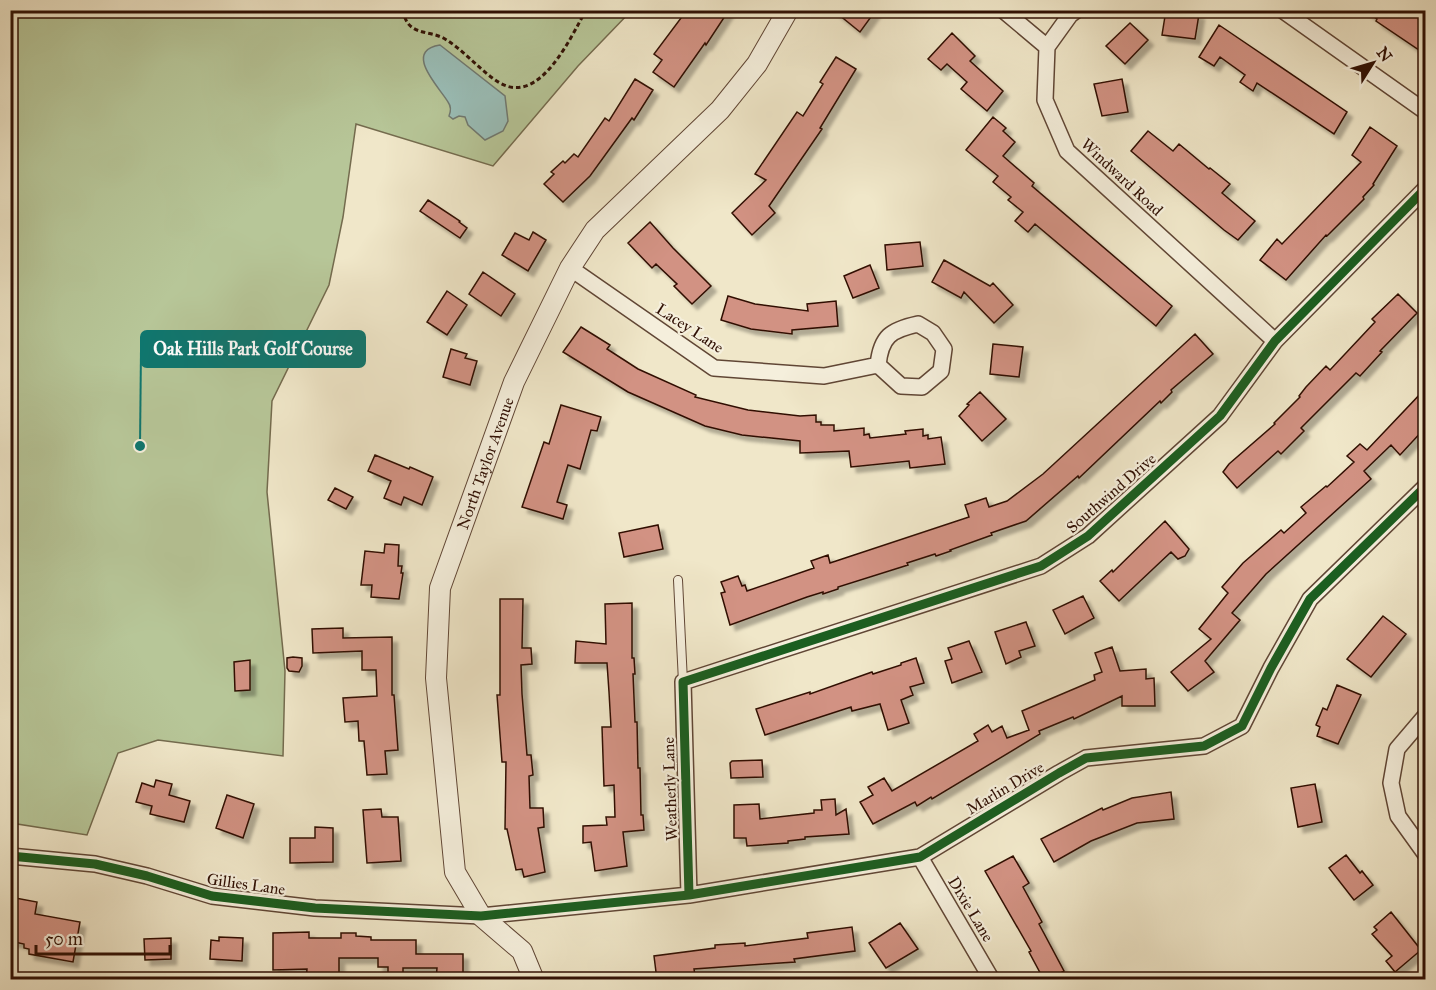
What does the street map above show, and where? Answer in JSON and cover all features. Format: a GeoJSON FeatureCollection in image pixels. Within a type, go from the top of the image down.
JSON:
{"type":"FeatureCollection","features":[{"type":"Feature","properties":{"kind":"street","name":"North Taylor Avenue"},"geometry":{"type":"LineString","coordinates":[[534,980],[522,951],[482,916],[455,872],[436,678],[440,588],[514,382],[570,268],[595,230],[720,110],[757,63],[788,10]]}},
{"type":"Feature","properties":{"kind":"street"},"geometry":{"type":"LineString","coordinates":[[1003,10],[1047,47],[1070,15],[1077,10]]}},
{"type":"Feature","properties":{"kind":"street"},"geometry":{"type":"LineString","coordinates":[[1282,10],[1425,112]]}},
{"type":"Feature","properties":{"kind":"street","name":"Windward Road"},"geometry":{"type":"LineString","coordinates":[[1047,47],[1045,100],[1067,151],[1275,341]]}},
{"type":"Feature","properties":{"kind":"street","name":"Southwind Drive"},"geometry":{"type":"LineString","coordinates":[[683,682],[1041,566],[1088,536],[1220,416],[1275,341],[1425,188]]}},
{"type":"Feature","properties":{"kind":"street","name":"Lacey Lane"},"geometry":{"type":"LineString","coordinates":[[570,268],[714,368],[825,376],[878,365]]}},
{"type":"Feature","properties":{"kind":"street"},"geometry":{"type":"LineString","coordinates":[[918,324],[933,333],[944,349],[940,370],[922,387],[901,386],[878,365],[880,349],[895,329],[907,326],[918,324]]}},
{"type":"Feature","properties":{"kind":"street","name":"Marlin Drive"},"geometry":{"type":"LineString","coordinates":[[482,916],[689,895],[920,857],[1059,772],[1086,758],[1204,746],[1242,726],[1271,668],[1310,599],[1425,486]]}},
{"type":"Feature","properties":{"kind":"street","name":"Weatherly Lane"},"geometry":{"type":"LineString","coordinates":[[683,682],[689,895]]}},
{"type":"Feature","properties":{"kind":"street"},"geometry":{"type":"LineString","coordinates":[[1425,715],[1397,749],[1391,783],[1398,816],[1425,855]]}},
{"type":"Feature","properties":{"kind":"street","name":"Gillies Lane"},"geometry":{"type":"LineString","coordinates":[[10,856],[95,864],[147,876],[212,896],[315,908],[482,916]]}},
{"type":"Feature","properties":{"kind":"street","name":"Dixie Lane"},"geometry":{"type":"LineString","coordinates":[[920,857],[992,980]]}},
{"type":"Feature","properties":{"kind":"lane"},"geometry":{"type":"LineString","coordinates":[[678,580],[683,682]]}},
{"type":"Feature","properties":{"kind":"path"},"geometry":{"type":"LineString","coordinates":[[403,10],[405,20],[416,30],[439,36],[498,82],[512,87],[526,85],[548,70],[560,56],[586,10]]}},
{"type":"Feature","properties":{"kind":"green space"},"geometry":{"type":"Polygon","coordinates":[[[10,11],[631,11],[578,66],[493,166],[356,124],[343,217],[329,285],[272,401],[267,492],[285,671],[283,756],[158,740],[118,753],[87,835],[11,823],[10,11]]]}},
{"type":"Feature","properties":{"kind":"water"},"geometry":{"type":"Polygon","coordinates":[[[440,45],[505,96],[508,121],[503,131],[485,140],[468,125],[465,117],[459,116],[453,119],[449,116],[449,104],[432,79],[424,62],[424,54],[429,49],[440,45]]]}},
{"type":"Feature","properties":{"kind":"building"},"geometry":{"type":"Polygon","coordinates":[[[687,10],[729,10],[674,87],[653,72],[662,60],[654,54],[687,10]]]}},
{"type":"Feature","properties":{"kind":"building"},"geometry":{"type":"Polygon","coordinates":[[[833,10],[876,10],[860,32],[833,10]]]}},
{"type":"Feature","properties":{"kind":"building"},"geometry":{"type":"Polygon","coordinates":[[[1166,10],[1182,10],[1199,14],[1195,39],[1162,35],[1166,10]]]}},
{"type":"Feature","properties":{"kind":"building"},"geometry":{"type":"Polygon","coordinates":[[[1364,10],[1408,10],[1425,23],[1425,54],[1376,21],[1377,19],[1364,10]]]}},
{"type":"Feature","properties":{"kind":"building"},"geometry":{"type":"Polygon","coordinates":[[[1130,23],[1148,40],[1125,64],[1106,46],[1130,23]]]}},
{"type":"Feature","properties":{"kind":"building"},"geometry":{"type":"Polygon","coordinates":[[[1219,25],[1347,112],[1334,134],[1257,83],[1253,91],[1240,82],[1245,75],[1220,57],[1214,66],[1199,57],[1219,25]]]}},
{"type":"Feature","properties":{"kind":"building"},"geometry":{"type":"Polygon","coordinates":[[[952,33],[975,56],[970,61],[1003,91],[987,111],[961,89],[967,82],[947,64],[941,70],[928,59],[952,33]]]}},
{"type":"Feature","properties":{"kind":"building"},"geometry":{"type":"Polygon","coordinates":[[[836,57],[856,69],[820,128],[822,129],[769,206],[775,213],[752,235],[732,213],[766,180],[755,174],[797,112],[803,116],[823,84],[820,82],[836,57]]]}},
{"type":"Feature","properties":{"kind":"building"},"geometry":{"type":"Polygon","coordinates":[[[635,79],[653,90],[634,120],[632,118],[590,176],[563,202],[544,184],[554,174],[551,172],[574,154],[578,157],[605,118],[609,121],[635,79]]]}},
{"type":"Feature","properties":{"kind":"building"},"geometry":{"type":"Polygon","coordinates":[[[1122,79],[1128,112],[1102,116],[1094,84],[1122,79]]]}},
{"type":"Feature","properties":{"kind":"building"},"geometry":{"type":"Polygon","coordinates":[[[993,117],[1006,128],[1003,131],[1015,142],[1003,156],[1034,183],[1032,186],[1172,306],[1156,326],[1035,224],[1028,232],[1015,221],[1023,212],[1008,200],[1011,197],[993,182],[998,176],[966,150],[993,117]]]}},
{"type":"Feature","properties":{"kind":"building"},"geometry":{"type":"Polygon","coordinates":[[[1370,127],[1397,146],[1374,185],[1363,197],[1364,199],[1326,235],[1286,280],[1260,260],[1277,239],[1282,244],[1361,162],[1352,155],[1370,127]]]}},
{"type":"Feature","properties":{"kind":"building"},"geometry":{"type":"Polygon","coordinates":[[[1148,131],[1173,151],[1179,144],[1230,184],[1222,193],[1255,221],[1238,240],[1131,151],[1148,131]]]}},
{"type":"Feature","properties":{"kind":"building"},"geometry":{"type":"Polygon","coordinates":[[[428,200],[467,228],[460,238],[420,211],[428,200]]]}},
{"type":"Feature","properties":{"kind":"building"},"geometry":{"type":"Polygon","coordinates":[[[650,222],[711,286],[692,304],[674,286],[677,284],[656,264],[652,268],[628,243],[650,222]]]}},
{"type":"Feature","properties":{"kind":"building"},"geometry":{"type":"Polygon","coordinates":[[[533,232],[546,240],[528,271],[502,255],[515,233],[529,240],[533,232]]]}},
{"type":"Feature","properties":{"kind":"building"},"geometry":{"type":"Polygon","coordinates":[[[920,242],[923,266],[887,270],[885,245],[920,242]]]}},
{"type":"Feature","properties":{"kind":"building"},"geometry":{"type":"Polygon","coordinates":[[[944,260],[990,286],[993,283],[1013,305],[994,323],[964,292],[961,298],[932,282],[944,260]]]}},
{"type":"Feature","properties":{"kind":"building"},"geometry":{"type":"Polygon","coordinates":[[[870,265],[879,288],[853,298],[844,276],[870,265]]]}},
{"type":"Feature","properties":{"kind":"building"},"geometry":{"type":"Polygon","coordinates":[[[483,272],[515,294],[501,316],[469,294],[483,272]]]}},
{"type":"Feature","properties":{"kind":"building"},"geometry":{"type":"Polygon","coordinates":[[[447,291],[467,305],[447,335],[427,322],[447,291]]]}},
{"type":"Feature","properties":{"kind":"building"},"geometry":{"type":"Polygon","coordinates":[[[1398,294],[1417,313],[1380,351],[1382,352],[1360,376],[1356,373],[1301,428],[1304,431],[1281,454],[1278,451],[1237,488],[1223,472],[1229,464],[1275,424],[1326,366],[1330,370],[1375,322],[1372,319],[1398,294]]]}},
{"type":"Feature","properties":{"kind":"building"},"geometry":{"type":"Polygon","coordinates":[[[728,296],[755,304],[808,311],[807,304],[836,301],[838,326],[792,330],[792,334],[751,329],[721,320],[728,296]]]}},
{"type":"Feature","properties":{"kind":"building"},"geometry":{"type":"Polygon","coordinates":[[[581,327],[610,345],[607,349],[638,369],[696,395],[695,397],[748,410],[800,416],[816,415],[816,422],[821,422],[821,425],[834,425],[834,431],[864,428],[864,435],[869,434],[870,438],[906,434],[905,431],[923,429],[923,436],[928,435],[928,439],[941,437],[945,464],[910,468],[909,461],[851,467],[849,451],[800,453],[800,441],[742,435],[705,426],[628,392],[563,352],[581,327]]]}},
{"type":"Feature","properties":{"kind":"building"},"geometry":{"type":"Polygon","coordinates":[[[1195,334],[1213,354],[1171,390],[1172,392],[1161,403],[1160,401],[1079,478],[1078,476],[1026,521],[991,533],[992,535],[951,551],[907,563],[908,565],[823,594],[823,592],[807,597],[730,625],[721,593],[725,592],[721,582],[738,576],[747,591],[814,568],[811,561],[828,555],[830,563],[969,517],[965,505],[986,498],[989,507],[1007,501],[1043,474],[1195,334]]]}},
{"type":"Feature","properties":{"kind":"building"},"geometry":{"type":"Polygon","coordinates":[[[993,344],[1023,347],[1019,377],[990,374],[993,344]]]}},
{"type":"Feature","properties":{"kind":"building"},"geometry":{"type":"Polygon","coordinates":[[[451,349],[467,354],[465,358],[477,361],[470,385],[443,377],[451,349]]]}},
{"type":"Feature","properties":{"kind":"building"},"geometry":{"type":"Polygon","coordinates":[[[1425,389],[1425,428],[1400,455],[1391,445],[1364,471],[1371,479],[1266,574],[1232,613],[1240,620],[1205,661],[1214,672],[1188,691],[1171,672],[1211,639],[1199,629],[1228,593],[1222,587],[1243,563],[1281,530],[1284,533],[1306,513],[1301,507],[1354,462],[1347,456],[1360,444],[1367,450],[1425,389]]]}},
{"type":"Feature","properties":{"kind":"building"},"geometry":{"type":"Polygon","coordinates":[[[980,392],[1006,419],[982,441],[959,416],[969,405],[967,404],[980,392]]]}},
{"type":"Feature","properties":{"kind":"building"},"geometry":{"type":"Polygon","coordinates":[[[561,405],[601,417],[597,431],[591,430],[580,469],[568,465],[557,502],[567,505],[563,519],[522,507],[544,442],[549,444],[561,405]]]}},
{"type":"Feature","properties":{"kind":"building"},"geometry":{"type":"Polygon","coordinates":[[[375,455],[433,477],[422,505],[404,497],[401,505],[384,498],[391,481],[368,471],[375,455]]]}},
{"type":"Feature","properties":{"kind":"building"},"geometry":{"type":"Polygon","coordinates":[[[335,488],[353,497],[346,509],[328,500],[335,488]]]}},
{"type":"Feature","properties":{"kind":"building"},"geometry":{"type":"Polygon","coordinates":[[[1165,521],[1189,549],[1185,556],[1178,559],[1171,552],[1119,601],[1100,581],[1112,570],[1113,572],[1165,521]]]}},
{"type":"Feature","properties":{"kind":"building"},"geometry":{"type":"Polygon","coordinates":[[[658,525],[663,549],[624,557],[619,533],[658,525]]]}},
{"type":"Feature","properties":{"kind":"building"},"geometry":{"type":"Polygon","coordinates":[[[385,544],[399,545],[398,566],[402,566],[401,573],[403,573],[399,599],[371,597],[372,585],[361,585],[365,551],[384,553],[385,544]]]}},
{"type":"Feature","properties":{"kind":"building"},"geometry":{"type":"Polygon","coordinates":[[[1083,596],[1094,618],[1065,634],[1053,610],[1083,596]]]}},
{"type":"Feature","properties":{"kind":"building"},"geometry":{"type":"Polygon","coordinates":[[[500,599],[523,599],[522,648],[531,648],[532,664],[521,665],[522,694],[527,755],[531,755],[533,775],[529,776],[530,808],[543,808],[544,827],[538,828],[545,872],[524,877],[522,869],[516,870],[507,829],[505,829],[506,762],[502,762],[497,695],[500,695],[500,599]]]}},
{"type":"Feature","properties":{"kind":"building"},"geometry":{"type":"Polygon","coordinates":[[[632,603],[635,722],[637,722],[641,815],[643,815],[644,830],[623,832],[627,866],[595,871],[591,842],[583,843],[583,826],[607,825],[606,817],[615,817],[614,785],[604,786],[602,727],[611,727],[607,663],[575,663],[576,641],[606,644],[605,604],[632,603]]]}},
{"type":"Feature","properties":{"kind":"building"},"geometry":{"type":"Polygon","coordinates":[[[1383,616],[1406,634],[1371,677],[1347,659],[1383,616]]]}},
{"type":"Feature","properties":{"kind":"building"},"geometry":{"type":"Polygon","coordinates":[[[1026,622],[1035,646],[1019,651],[1021,657],[1006,664],[995,632],[1026,622]]]}},
{"type":"Feature","properties":{"kind":"building"},"geometry":{"type":"Polygon","coordinates":[[[343,628],[343,638],[392,637],[392,695],[394,695],[398,750],[385,751],[387,774],[367,775],[364,741],[359,741],[358,721],[345,722],[343,698],[377,696],[376,670],[362,670],[362,651],[313,653],[312,629],[343,628]]]}},
{"type":"Feature","properties":{"kind":"building"},"geometry":{"type":"Polygon","coordinates":[[[969,641],[982,672],[952,683],[945,661],[952,659],[948,648],[969,641]]]}},
{"type":"Feature","properties":{"kind":"building"},"geometry":{"type":"Polygon","coordinates":[[[1112,647],[1120,671],[1146,669],[1146,679],[1154,678],[1155,706],[1122,706],[1122,696],[1074,719],[1073,717],[1039,731],[1040,734],[932,799],[931,797],[917,806],[915,802],[873,824],[860,802],[873,795],[868,787],[884,778],[892,791],[978,741],[974,734],[988,725],[992,732],[1002,726],[1007,738],[1029,730],[1022,711],[1095,680],[1094,675],[1102,672],[1095,653],[1112,647]]]}},
{"type":"Feature","properties":{"kind":"building"},"geometry":{"type":"Polygon","coordinates":[[[287,658],[302,658],[299,672],[289,671],[287,668],[287,658]]]}},
{"type":"Feature","properties":{"kind":"building"},"geometry":{"type":"Polygon","coordinates":[[[916,658],[924,683],[910,687],[913,695],[901,700],[909,723],[888,730],[880,704],[852,711],[851,707],[765,735],[756,709],[810,692],[810,694],[872,672],[873,674],[916,658]]]}},
{"type":"Feature","properties":{"kind":"building"},"geometry":{"type":"Polygon","coordinates":[[[250,660],[250,690],[235,691],[234,662],[250,660]]]}},
{"type":"Feature","properties":{"kind":"building"},"geometry":{"type":"Polygon","coordinates":[[[1337,685],[1361,695],[1338,744],[1317,736],[1320,727],[1316,725],[1323,708],[1327,710],[1337,685]]]}},
{"type":"Feature","properties":{"kind":"building"},"geometry":{"type":"Polygon","coordinates":[[[762,760],[763,777],[731,778],[730,763],[732,761],[762,760]]]}},
{"type":"Feature","properties":{"kind":"building"},"geometry":{"type":"Polygon","coordinates":[[[156,780],[172,784],[169,795],[190,801],[184,822],[150,814],[152,806],[136,802],[142,783],[154,787],[156,780]]]}},
{"type":"Feature","properties":{"kind":"building"},"geometry":{"type":"Polygon","coordinates":[[[1315,784],[1322,822],[1298,827],[1291,788],[1315,784]]]}},
{"type":"Feature","properties":{"kind":"building"},"geometry":{"type":"Polygon","coordinates":[[[1171,792],[1174,819],[1137,823],[1091,841],[1054,862],[1041,839],[1102,808],[1103,810],[1132,798],[1171,792]]]}},
{"type":"Feature","properties":{"kind":"building"},"geometry":{"type":"Polygon","coordinates":[[[227,795],[254,804],[243,838],[216,828],[227,795]]]}},
{"type":"Feature","properties":{"kind":"building"},"geometry":{"type":"Polygon","coordinates":[[[835,799],[836,815],[846,809],[849,834],[805,837],[805,839],[788,841],[788,843],[747,846],[746,838],[734,838],[734,805],[759,804],[760,819],[814,813],[814,810],[822,810],[821,800],[835,799]]]}},
{"type":"Feature","properties":{"kind":"building"},"geometry":{"type":"Polygon","coordinates":[[[381,809],[382,817],[398,817],[401,861],[367,863],[363,810],[381,809]]]}},
{"type":"Feature","properties":{"kind":"building"},"geometry":{"type":"Polygon","coordinates":[[[315,827],[333,828],[333,862],[290,863],[290,838],[315,838],[315,827]]]}},
{"type":"Feature","properties":{"kind":"building"},"geometry":{"type":"Polygon","coordinates":[[[1346,855],[1373,885],[1354,900],[1329,868],[1346,855]]]}},
{"type":"Feature","properties":{"kind":"building"},"geometry":{"type":"Polygon","coordinates":[[[1013,856],[1029,883],[1023,887],[1042,922],[1039,924],[1064,971],[1048,980],[1044,980],[1029,952],[1031,951],[985,871],[1013,856]]]}},
{"type":"Feature","properties":{"kind":"building"},"geometry":{"type":"Polygon","coordinates":[[[10,897],[37,902],[35,914],[80,922],[73,962],[29,954],[29,949],[24,948],[24,944],[10,941],[10,897]]]}},
{"type":"Feature","properties":{"kind":"building"},"geometry":{"type":"Polygon","coordinates":[[[1391,912],[1421,950],[1395,972],[1386,961],[1392,956],[1372,934],[1377,930],[1374,927],[1391,912]]]}},
{"type":"Feature","properties":{"kind":"building"},"geometry":{"type":"Polygon","coordinates":[[[900,923],[918,949],[886,968],[869,943],[900,923]]]}},
{"type":"Feature","properties":{"kind":"building"},"geometry":{"type":"Polygon","coordinates":[[[852,927],[855,951],[794,959],[795,962],[694,969],[695,975],[657,980],[654,956],[715,948],[715,945],[745,943],[745,946],[808,938],[807,933],[852,927]]]}},
{"type":"Feature","properties":{"kind":"building"},"geometry":{"type":"Polygon","coordinates":[[[309,932],[309,938],[341,938],[341,933],[356,933],[356,936],[371,937],[371,940],[416,940],[416,954],[463,954],[463,980],[436,980],[437,968],[403,968],[403,980],[388,980],[388,967],[378,967],[378,958],[339,958],[339,976],[329,976],[330,980],[306,980],[307,969],[273,970],[273,933],[309,932]]]}},
{"type":"Feature","properties":{"kind":"building"},"geometry":{"type":"Polygon","coordinates":[[[219,937],[243,938],[242,961],[210,959],[211,940],[219,941],[219,937]]]}},
{"type":"Feature","properties":{"kind":"building"},"geometry":{"type":"Polygon","coordinates":[[[171,938],[171,959],[145,960],[144,939],[171,938]]]}},
{"type":"Feature","properties":{"kind":"cycle path"},"geometry":{"type":"LineString","coordinates":[[689,895],[683,682],[1041,566],[1088,536],[1220,416],[1275,341],[1426,188]]}},
{"type":"Feature","properties":{"kind":"cycle path"},"geometry":{"type":"LineString","coordinates":[[10,856],[95,864],[147,876],[212,896],[315,908],[481,916],[689,895],[920,857],[1086,758],[1204,746],[1242,726],[1271,668],[1310,599],[1426,486]]}},
{"type":"Feature","properties":{"kind":"place","name":"Oak Hills Park Golf Course"},"geometry":{"type":"Point","coordinates":[140,446]}}]}
